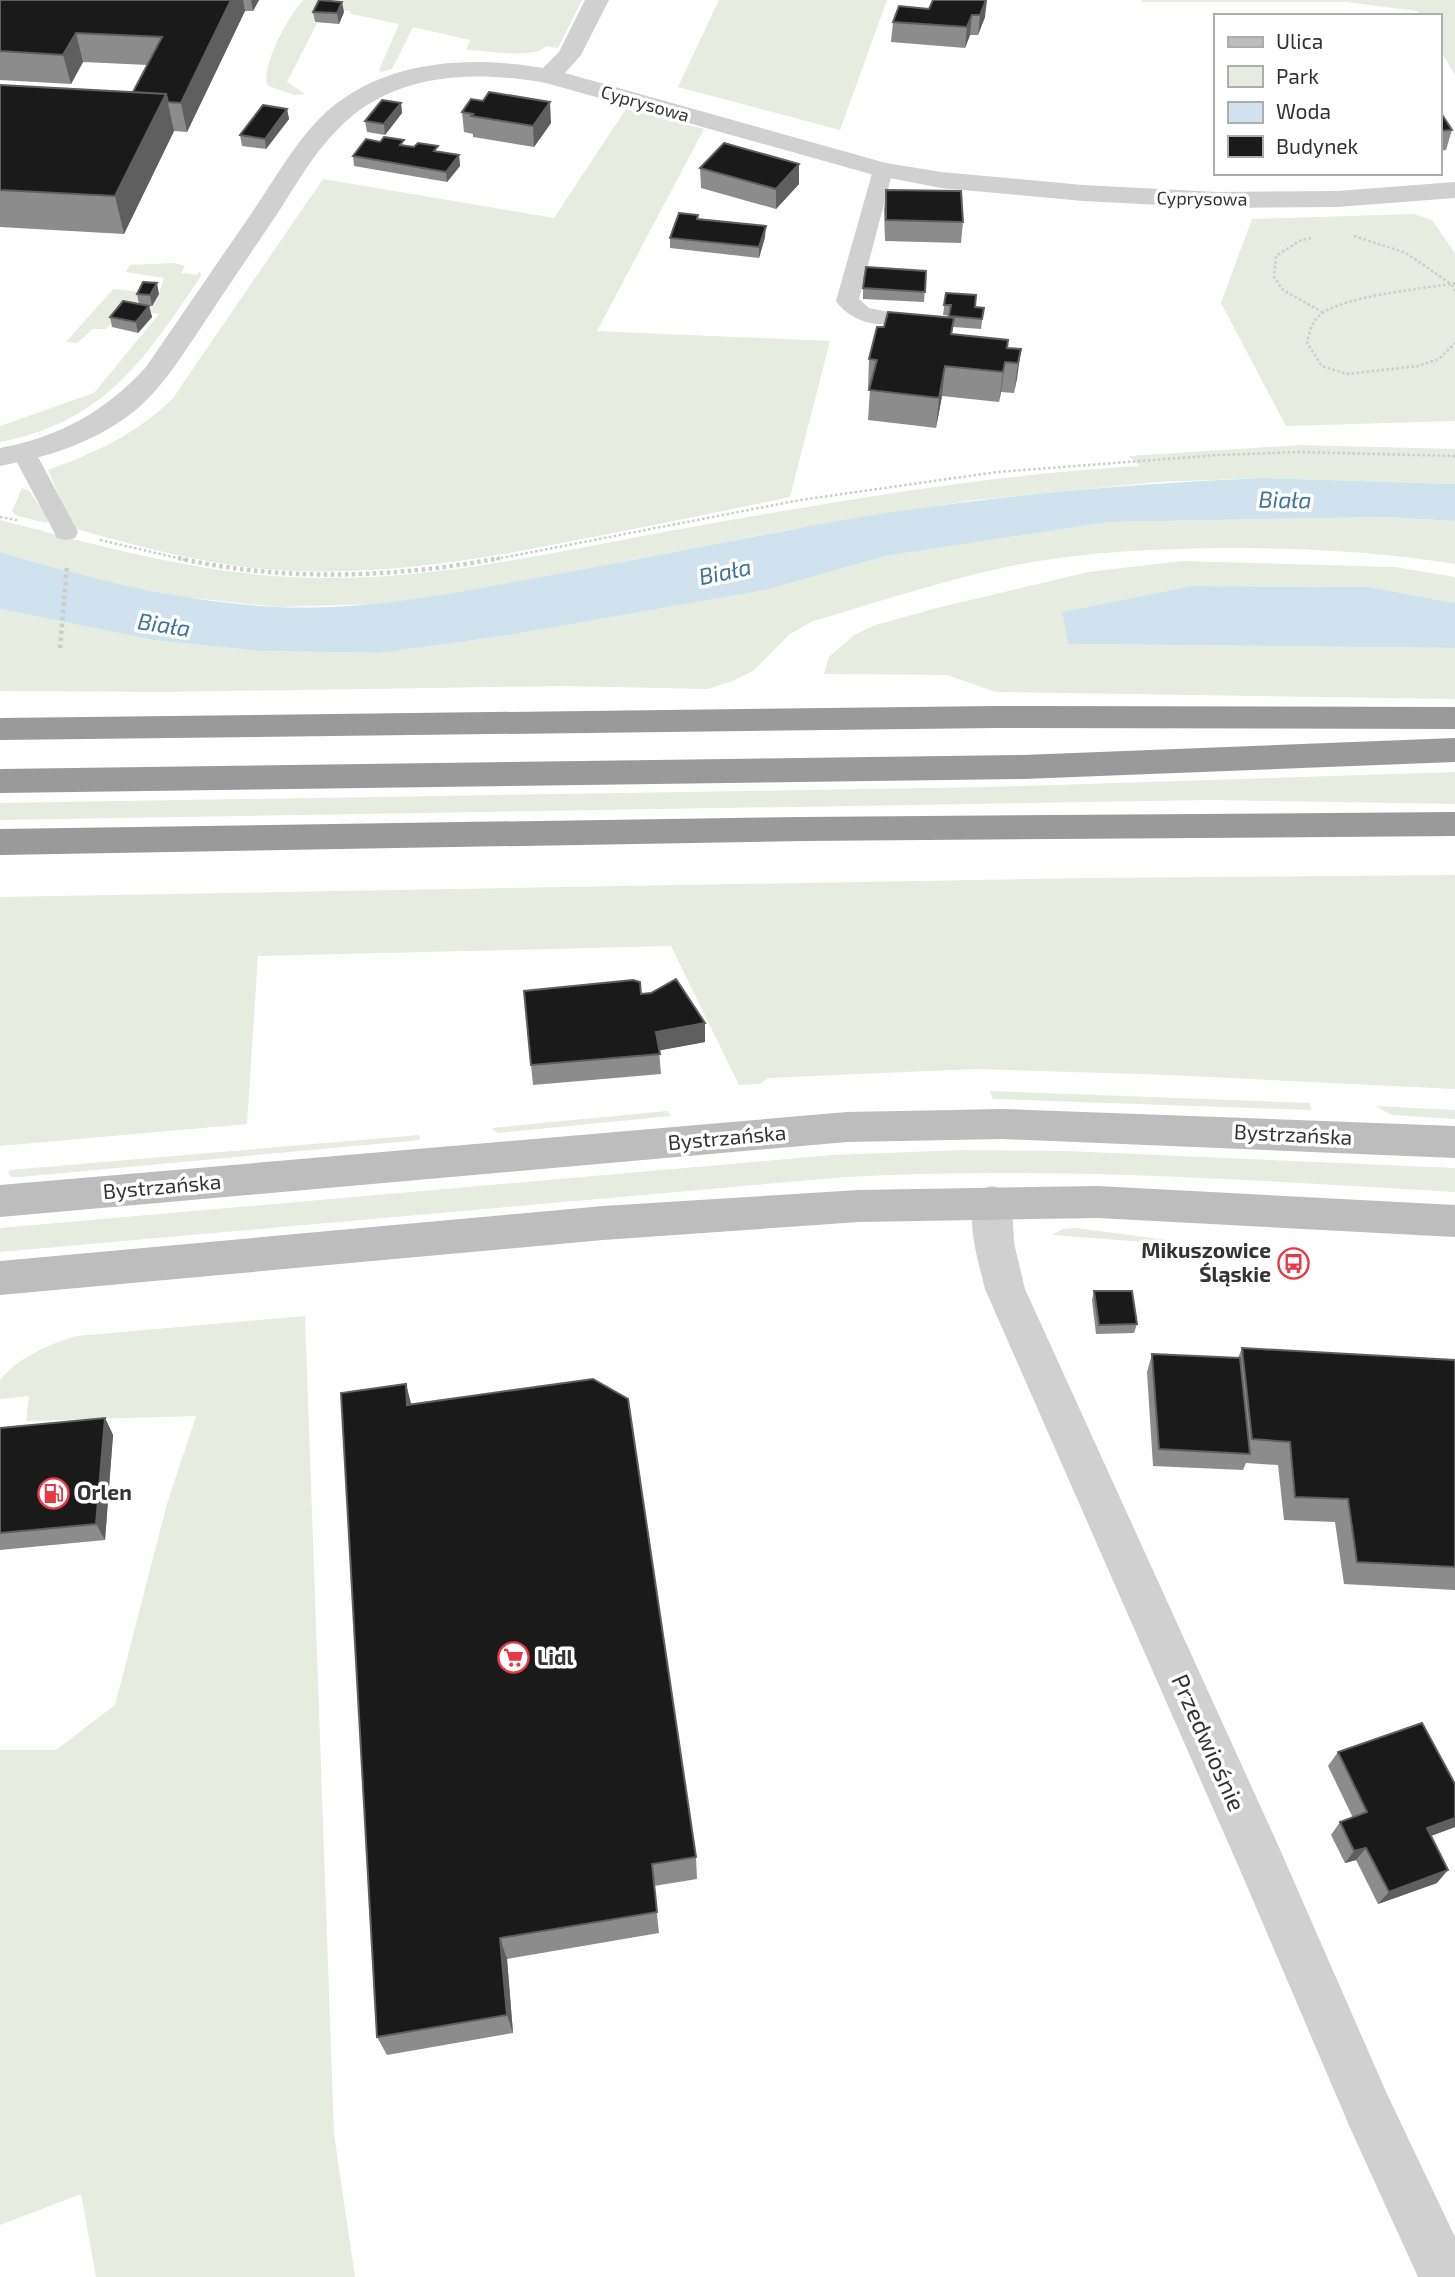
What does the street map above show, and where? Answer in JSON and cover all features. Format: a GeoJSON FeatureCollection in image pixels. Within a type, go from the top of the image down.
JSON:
{"type":"FeatureCollection","features":[{"type":"Feature","properties":{"kind":"highway"},"geometry":{"type":"LineString","coordinates":[[0,729],[996,718],[1455,718]]}},
{"type":"Feature","properties":{"kind":"highway"},"geometry":{"type":"LineString","coordinates":[[0,781],[1023,766],[1455,750]]}},
{"type":"Feature","properties":{"kind":"highway"},"geometry":{"type":"LineString","coordinates":[[9,842],[802,829],[1455,824]]}},
{"type":"Feature","properties":{"kind":"main road","name":"Bystrzańska"},"geometry":{"type":"LineString","coordinates":[[0,1201],[847,1127],[1003,1124],[1455,1142]]}},
{"type":"Feature","properties":{"kind":"main road"},"geometry":{"type":"LineString","coordinates":[[0,1278],[617,1222],[859,1206],[1098,1202],[1455,1221]]}},
{"type":"Feature","properties":{"kind":"street"},"geometry":{"type":"LineString","coordinates":[[549,76],[569,55],[597,0]]}},
{"type":"Feature","properties":{"kind":"street","name":"Cyprysowa"},"geometry":{"type":"LineString","coordinates":[[12,455],[64,441],[118,412],[140,392],[295,169],[340,113],[362,97],[388,86],[437,72],[499,68],[549,76],[883,170],[1017,188],[1148,198],[1337,200],[1455,190]]}},
{"type":"Feature","properties":{"kind":"street","name":"Przedwiośnie"},"geometry":{"type":"LineString","coordinates":[[992,1202],[994,1243],[1005,1289],[1255,1849],[1369,2112],[1446,2277]]}},
{"type":"Feature","properties":{"kind":"lane"},"geometry":{"type":"LineString","coordinates":[[883,170],[848,301],[862,313],[885,318]]}},
{"type":"Feature","properties":{"kind":"lane"},"geometry":{"type":"LineString","coordinates":[[12,455],[66,531]]}},
{"type":"Feature","properties":{"kind":"path"},"geometry":{"type":"LineString","coordinates":[[1344,236],[1395,247],[1419,259],[1453,283],[1455,291]]}},
{"type":"Feature","properties":{"kind":"path"},"geometry":{"type":"LineString","coordinates":[[1319,237],[1301,240],[1287,247],[1276,256],[1273,267],[1274,277],[1283,290],[1322,312]]}},
{"type":"Feature","properties":{"kind":"path"},"geometry":{"type":"LineString","coordinates":[[1453,283],[1379,296],[1322,312],[1308,330],[1307,343],[1322,366],[1347,374],[1418,366],[1439,359],[1455,343]]}},
{"type":"Feature","properties":{"kind":"path"},"geometry":{"type":"LineString","coordinates":[[0,517],[225,569],[278,574],[376,573],[485,561],[800,500],[997,472],[1219,455],[1299,452],[1455,457]]}},
{"type":"Feature","properties":{"kind":"path"},"geometry":{"type":"LineString","coordinates":[[60,648],[68,556]]}},
{"type":"Feature","properties":{"kind":"green space"},"geometry":{"type":"Polygon","coordinates":[[[304,0],[582,0],[558,48],[546,46],[531,53],[466,50],[470,40],[413,27],[392,69],[381,72],[379,70],[399,24],[351,14],[350,11],[319,9],[313,23],[317,23],[287,82],[305,94],[295,95],[268,86],[266,78],[277,41],[304,0]]]}},
{"type":"Feature","properties":{"kind":"green space"},"geometry":{"type":"Polygon","coordinates":[[[719,0],[887,0],[840,130],[678,87],[719,0]]]}},
{"type":"Feature","properties":{"kind":"green space"},"geometry":{"type":"Polygon","coordinates":[[[1455,0],[1455,75],[1441,51],[1441,14],[1419,14],[1417,11],[1346,2],[1141,2],[1455,0]]]}},
{"type":"Feature","properties":{"kind":"green space"},"geometry":{"type":"Polygon","coordinates":[[[626,109],[704,129],[597,331],[830,341],[790,497],[510,553],[433,565],[355,571],[250,568],[199,560],[73,528],[48,470],[115,441],[145,422],[173,398],[323,179],[554,218],[626,109]]]}},
{"type":"Feature","properties":{"kind":"green space"},"geometry":{"type":"Polygon","coordinates":[[[1414,214],[1432,220],[1455,253],[1455,421],[1286,426],[1221,303],[1252,219],[1414,214]]]}},
{"type":"Feature","properties":{"kind":"green space"},"geometry":{"type":"Polygon","coordinates":[[[174,263],[185,266],[181,273],[197,275],[200,271],[201,276],[161,334],[119,383],[95,403],[68,419],[36,433],[0,442],[0,426],[94,393],[159,314],[123,308],[106,329],[93,329],[77,343],[66,342],[113,289],[159,294],[164,278],[126,272],[130,265],[174,263]]]}},
{"type":"Feature","properties":{"kind":"green space"},"geometry":{"type":"Polygon","coordinates":[[[1301,445],[1455,449],[1455,484],[1263,478],[1159,482],[974,500],[787,530],[458,593],[376,604],[278,607],[183,597],[84,577],[0,552],[0,520],[161,560],[242,573],[325,578],[410,574],[495,563],[723,521],[960,483],[1140,466],[1129,456],[1301,445]]]}},
{"type":"Feature","properties":{"kind":"green space"},"geometry":{"type":"Polygon","coordinates":[[[22,488],[29,491],[50,520],[46,523],[15,515],[12,511],[22,488]]]}},
{"type":"Feature","properties":{"kind":"green space"},"geometry":{"type":"Polygon","coordinates":[[[1386,517],[1455,521],[1455,564],[1339,551],[1223,548],[1112,552],[1057,558],[954,580],[813,621],[790,634],[753,671],[708,689],[562,686],[165,692],[0,691],[0,609],[154,640],[259,651],[380,653],[510,635],[766,590],[886,556],[1109,522],[1386,517]]]}},
{"type":"Feature","properties":{"kind":"green space"},"geometry":{"type":"Polygon","coordinates":[[[1182,561],[1395,567],[1455,577],[1455,603],[1369,587],[1192,586],[1063,612],[1068,644],[1455,648],[1455,699],[996,692],[947,675],[824,674],[829,657],[854,635],[875,625],[1088,572],[1182,561]]]}},
{"type":"Feature","properties":{"kind":"green space"},"geometry":{"type":"Polygon","coordinates":[[[1455,772],[1455,804],[1208,800],[0,820],[0,803],[989,787],[1455,772]]]}},
{"type":"Feature","properties":{"kind":"green space"},"geometry":{"type":"Polygon","coordinates":[[[1455,875],[1455,1089],[975,1069],[768,1078],[760,1084],[739,1085],[671,946],[258,956],[247,1124],[0,1146],[0,897],[1084,878],[1455,875]]]}},
{"type":"Feature","properties":{"kind":"green space"},"geometry":{"type":"Polygon","coordinates":[[[990,1091],[1310,1103],[1311,1110],[993,1099],[990,1091]]]}},
{"type":"Feature","properties":{"kind":"green space"},"geometry":{"type":"Polygon","coordinates":[[[1375,1106],[1455,1110],[1455,1119],[1392,1115],[1375,1106]]]}},
{"type":"Feature","properties":{"kind":"green space"},"geometry":{"type":"Polygon","coordinates":[[[667,1111],[671,1116],[498,1133],[491,1128],[667,1111]]]}},
{"type":"Feature","properties":{"kind":"green space"},"geometry":{"type":"Polygon","coordinates":[[[419,1135],[420,1140],[20,1177],[12,1177],[8,1173],[10,1170],[419,1135]]]}},
{"type":"Feature","properties":{"kind":"green space"},"geometry":{"type":"Polygon","coordinates":[[[963,1150],[1066,1151],[1455,1168],[1455,1192],[1227,1179],[1074,1174],[845,1177],[0,1252],[0,1228],[833,1155],[963,1150]]]}},
{"type":"Feature","properties":{"kind":"green space"},"geometry":{"type":"Polygon","coordinates":[[[1076,1228],[1168,1240],[1169,1244],[1052,1235],[1063,1229],[1076,1228]]]}},
{"type":"Feature","properties":{"kind":"green space"},"geometry":{"type":"Polygon","coordinates":[[[305,1316],[334,2134],[355,2277],[96,2277],[81,2194],[0,2225],[0,1750],[56,1750],[115,1705],[167,1504],[196,1416],[26,1421],[29,1396],[0,1399],[0,1380],[35,1352],[77,1336],[305,1316]]]}},
{"type":"Feature","properties":{"kind":"water","name":"Biała"},"geometry":{"type":"Polygon","coordinates":[[[1263,478],[1455,484],[1455,521],[1386,517],[1109,522],[886,556],[766,590],[510,635],[380,653],[259,651],[154,640],[0,609],[0,552],[102,580],[171,595],[277,607],[339,607],[464,591],[843,520],[963,502],[1142,485],[1263,478]]]}},
{"type":"Feature","properties":{"kind":"water"},"geometry":{"type":"Polygon","coordinates":[[[1192,586],[1369,587],[1455,603],[1455,648],[1068,644],[1062,612],[1192,586]]]}},
{"type":"Feature","properties":{"kind":"building"},"geometry":{"type":"Polygon","coordinates":[[[1,0],[231,0],[181,103],[168,102],[166,94],[133,92],[162,37],[76,33],[63,55],[0,51],[1,0]]]}},
{"type":"Feature","properties":{"kind":"building"},"geometry":{"type":"Polygon","coordinates":[[[319,0],[342,2],[337,13],[313,12],[319,0]]]}},
{"type":"Feature","properties":{"kind":"building"},"geometry":{"type":"Polygon","coordinates":[[[933,0],[986,0],[980,15],[972,15],[967,27],[893,22],[899,6],[929,9],[933,0]]]}},
{"type":"Feature","properties":{"kind":"building"},"geometry":{"type":"Polygon","coordinates":[[[0,85],[166,94],[115,196],[0,190],[0,85]]]}},
{"type":"Feature","properties":{"kind":"building"},"geometry":{"type":"Polygon","coordinates":[[[489,92],[550,102],[533,126],[471,116],[473,114],[462,112],[471,99],[483,101],[489,92]]]}},
{"type":"Feature","properties":{"kind":"building"},"geometry":{"type":"Polygon","coordinates":[[[382,100],[401,103],[384,124],[365,121],[382,100]]]}},
{"type":"Feature","properties":{"kind":"building"},"geometry":{"type":"Polygon","coordinates":[[[263,105],[287,109],[265,139],[240,135],[263,105]]]}},
{"type":"Feature","properties":{"kind":"building"},"geometry":{"type":"Polygon","coordinates":[[[1441,113],[1452,130],[1441,131],[1441,113]]]}},
{"type":"Feature","properties":{"kind":"building"},"geometry":{"type":"Polygon","coordinates":[[[384,137],[404,140],[400,145],[414,147],[418,143],[438,146],[434,151],[459,155],[446,172],[353,156],[366,139],[380,142],[384,137]]]}},
{"type":"Feature","properties":{"kind":"building"},"geometry":{"type":"Polygon","coordinates":[[[724,143],[799,164],[776,189],[700,168],[724,143]]]}},
{"type":"Feature","properties":{"kind":"building"},"geometry":{"type":"Polygon","coordinates":[[[886,190],[961,191],[963,222],[886,220],[886,190]]]}},
{"type":"Feature","properties":{"kind":"building"},"geometry":{"type":"Polygon","coordinates":[[[679,213],[698,215],[697,219],[766,226],[759,247],[670,238],[679,213]]]}},
{"type":"Feature","properties":{"kind":"building"},"geometry":{"type":"Polygon","coordinates":[[[866,267],[926,271],[925,292],[863,288],[866,267]]]}},
{"type":"Feature","properties":{"kind":"building"},"geometry":{"type":"Polygon","coordinates":[[[143,282],[157,283],[150,295],[137,294],[143,282]]]}},
{"type":"Feature","properties":{"kind":"building"},"geometry":{"type":"Polygon","coordinates":[[[946,293],[976,295],[975,307],[984,308],[982,319],[949,316],[951,305],[944,305],[946,293]]]}},
{"type":"Feature","properties":{"kind":"building"},"geometry":{"type":"Polygon","coordinates":[[[123,301],[149,306],[136,322],[110,317],[123,301]]]}},
{"type":"Feature","properties":{"kind":"building"},"geometry":{"type":"Polygon","coordinates":[[[888,312],[954,318],[951,334],[1008,340],[1007,348],[1021,349],[1018,363],[1005,362],[1003,372],[945,366],[939,398],[869,390],[877,360],[869,359],[877,327],[884,327],[888,312]]]}},
{"type":"Feature","properties":{"kind":"building"},"geometry":{"type":"Polygon","coordinates":[[[676,979],[705,1023],[656,1032],[660,1054],[531,1065],[524,991],[633,980],[640,982],[641,994],[651,993],[676,979]]]}},
{"type":"Feature","properties":{"kind":"building"},"geometry":{"type":"Polygon","coordinates":[[[1094,1291],[1132,1291],[1137,1324],[1099,1325],[1094,1291]]]}},
{"type":"Feature","properties":{"kind":"building"},"geometry":{"type":"Polygon","coordinates":[[[1242,1348],[1455,1360],[1455,1567],[1357,1562],[1348,1499],[1295,1497],[1290,1442],[1252,1439],[1242,1348]]]}},
{"type":"Feature","properties":{"kind":"building"},"geometry":{"type":"Polygon","coordinates":[[[1152,1354],[1240,1358],[1250,1454],[1159,1449],[1152,1354]]]}},
{"type":"Feature","properties":{"kind":"building","name":"Lidl"},"geometry":{"type":"Polygon","coordinates":[[[593,1379],[628,1399],[696,1857],[652,1864],[657,1912],[500,1938],[507,2015],[377,2037],[341,1393],[406,1384],[407,1405],[593,1379]]]}},
{"type":"Feature","properties":{"kind":"building","name":"Orlen"},"geometry":{"type":"Polygon","coordinates":[[[105,1418],[96,1524],[0,1533],[0,1428],[105,1418]]]}},
{"type":"Feature","properties":{"kind":"building"},"geometry":{"type":"Polygon","coordinates":[[[1422,1723],[1455,1784],[1455,1818],[1427,1828],[1448,1870],[1389,1892],[1366,1848],[1354,1851],[1340,1822],[1367,1812],[1338,1752],[1422,1723]]]}},
{"type":"Feature","properties":{"kind":"place","name":"Mikuszowice Śląskie"},"geometry":{"type":"Point","coordinates":[1294,1263]}},
{"type":"Feature","properties":{"kind":"place","name":"Orlen"},"geometry":{"type":"Point","coordinates":[54,1493]}},
{"type":"Feature","properties":{"kind":"place","name":"Lidl"},"geometry":{"type":"Point","coordinates":[514,1658]}}]}
